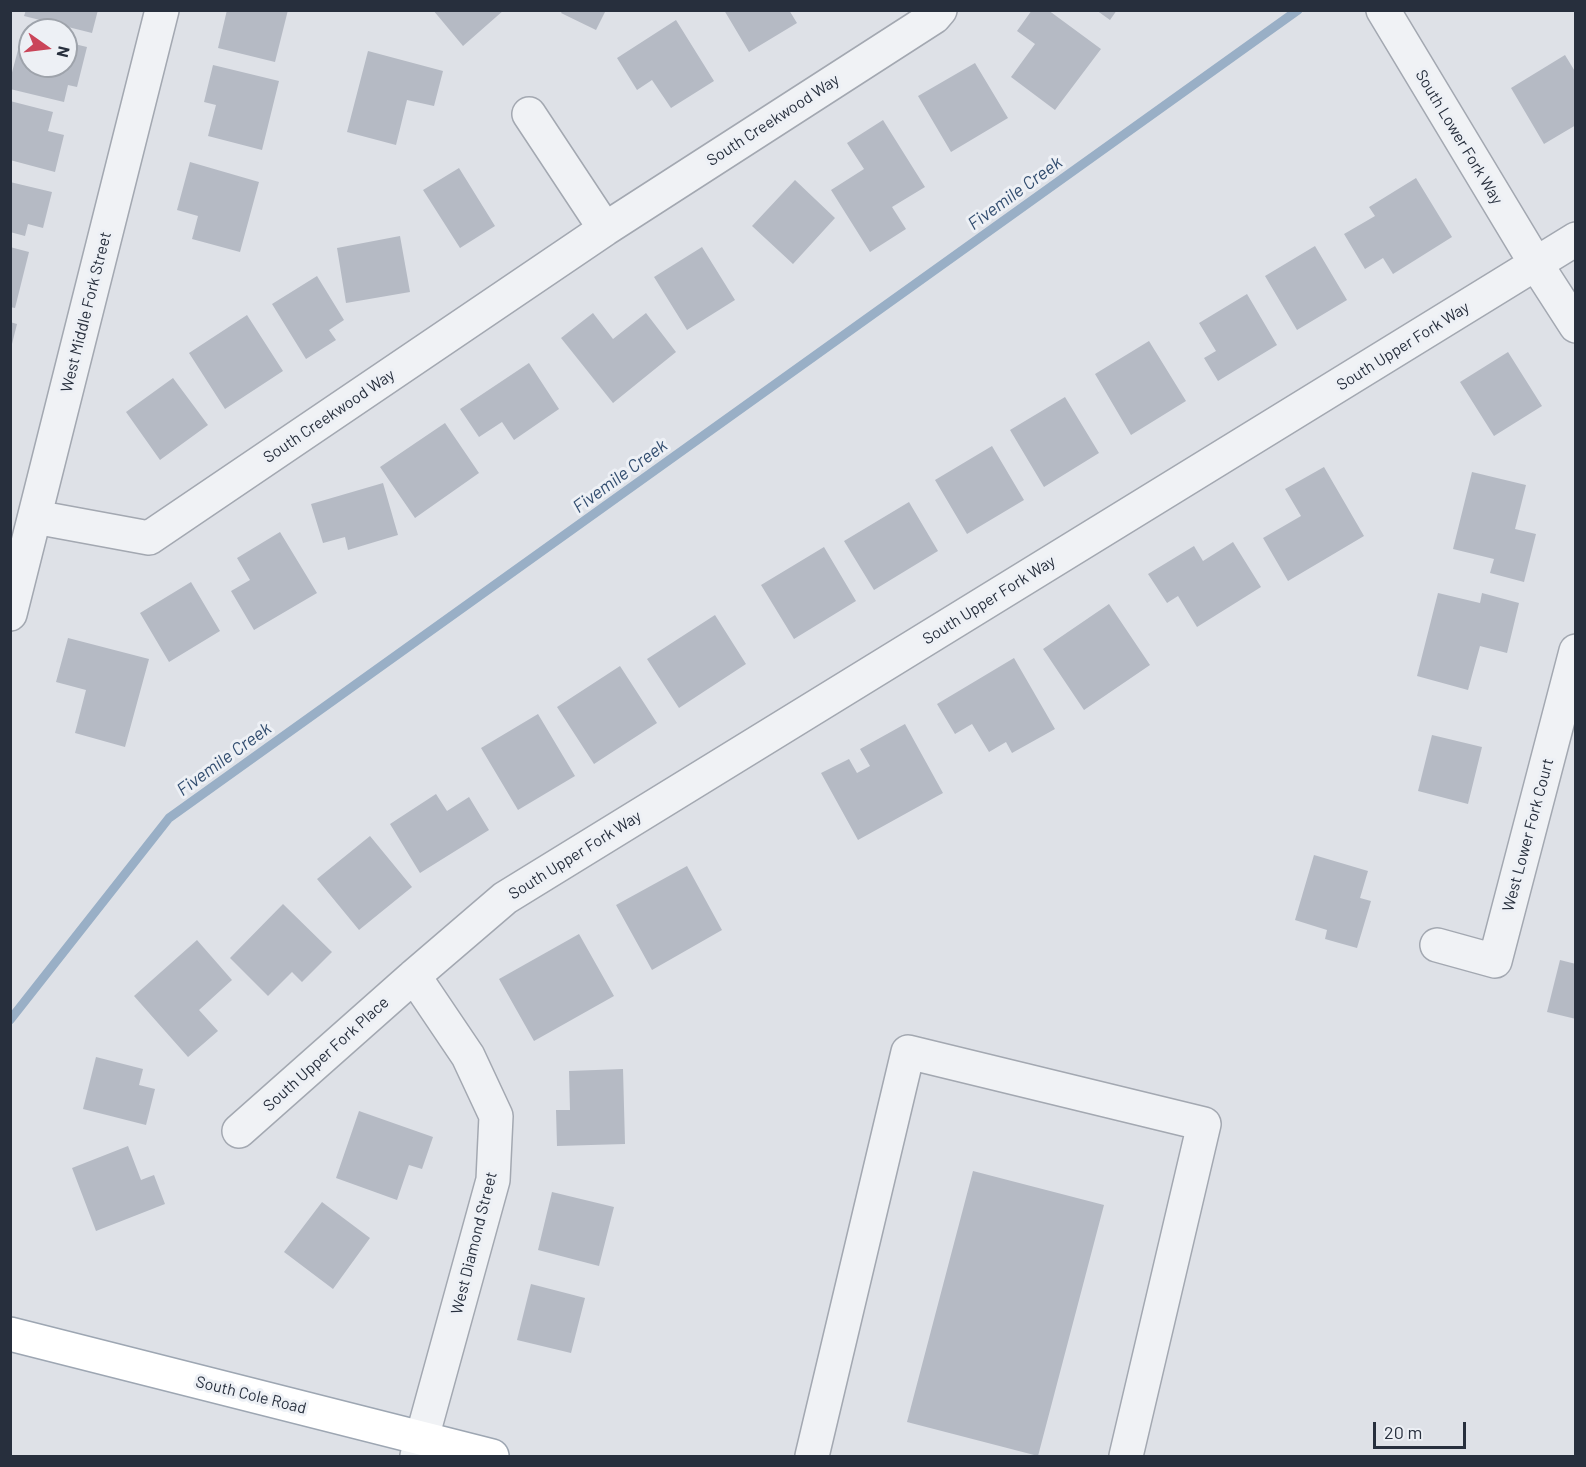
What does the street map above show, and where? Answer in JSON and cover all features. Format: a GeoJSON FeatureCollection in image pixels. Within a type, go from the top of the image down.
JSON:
{"type":"FeatureCollection","features":[{"type":"Feature","properties":{"kind":"main road","name":"South Cole Road"},"geometry":{"type":"LineString","coordinates":[[10,1334],[419,1448],[492,1456]]}},
{"type":"Feature","properties":{"kind":"street","name":"West Middle Fork Street"},"geometry":{"type":"LineString","coordinates":[[10,614],[162,10]]}},
{"type":"Feature","properties":{"kind":"street","name":"South Creekwood Way"},"geometry":{"type":"LineString","coordinates":[[35,517],[149,538],[604,229],[933,17],[940,10]]}},
{"type":"Feature","properties":{"kind":"street","name":"South Lower Fork Way"},"geometry":{"type":"LineString","coordinates":[[1383,10],[1536,264]]}},
{"type":"Feature","properties":{"kind":"street"},"geometry":{"type":"LineString","coordinates":[[529,114],[604,229]]}},
{"type":"Feature","properties":{"kind":"street","name":"South Upper Fork Way"},"geometry":{"type":"LineString","coordinates":[[414,976],[505,898],[1575,239]]}},
{"type":"Feature","properties":{"kind":"street"},"geometry":{"type":"LineString","coordinates":[[1536,264],[1575,326]]}},
{"type":"Feature","properties":{"kind":"street","name":"West Lower Fork Court"},"geometry":{"type":"LineString","coordinates":[[1437,945],[1495,961],[1575,651]]}},
{"type":"Feature","properties":{"kind":"street","name":"South Upper Fork Place"},"geometry":{"type":"LineString","coordinates":[[239,1131],[414,976]]}},
{"type":"Feature","properties":{"kind":"street","name":"West Diamond Street"},"geometry":{"type":"LineString","coordinates":[[414,976],[468,1056],[495,1116],[493,1180],[419,1448]]}},
{"type":"Feature","properties":{"kind":"street"},"geometry":{"type":"LineString","coordinates":[[812,1456],[908,1052],[1204,1124],[1126,1456]]}},
{"type":"Feature","properties":{"kind":"building"},"geometry":{"type":"Polygon","coordinates":[[[26,10],[98,10],[92,33],[78,30],[78,18],[24,16],[26,10]]]}},
{"type":"Feature","properties":{"kind":"building"},"geometry":{"type":"Polygon","coordinates":[[[227,10],[288,10],[275,62],[218,48],[227,10]]]}},
{"type":"Feature","properties":{"kind":"building"},"geometry":{"type":"Polygon","coordinates":[[[433,10],[504,10],[463,46],[433,10]]]}},
{"type":"Feature","properties":{"kind":"building"},"geometry":{"type":"Polygon","coordinates":[[[563,10],[606,10],[596,30],[561,13],[563,10]]]}},
{"type":"Feature","properties":{"kind":"building"},"geometry":{"type":"Polygon","coordinates":[[[724,10],[789,10],[797,23],[749,52],[724,10]]]}},
{"type":"Feature","properties":{"kind":"building"},"geometry":{"type":"Polygon","coordinates":[[[1032,10],[1048,10],[1101,49],[1055,110],[1011,77],[1035,44],[1017,31],[1032,10]]]}},
{"type":"Feature","properties":{"kind":"building"},"geometry":{"type":"Polygon","coordinates":[[[1096,10],[1117,10],[1110,20],[1096,10]]]}},
{"type":"Feature","properties":{"kind":"building"},"geometry":{"type":"Polygon","coordinates":[[[676,20],[714,81],[671,108],[652,80],[637,90],[617,58],[676,20]]]}},
{"type":"Feature","properties":{"kind":"building"},"geometry":{"type":"Polygon","coordinates":[[[78,45],[87,47],[77,87],[68,85],[64,102],[10,89],[10,80],[18,50],[18,78],[78,78],[78,45]]]}},
{"type":"Feature","properties":{"kind":"building"},"geometry":{"type":"Polygon","coordinates":[[[368,51],[443,71],[434,106],[407,100],[396,145],[347,132],[368,51]]]}},
{"type":"Feature","properties":{"kind":"building"},"geometry":{"type":"Polygon","coordinates":[[[1565,55],[1576,73],[1576,125],[1544,144],[1511,88],[1565,55]]]}},
{"type":"Feature","properties":{"kind":"building"},"geometry":{"type":"Polygon","coordinates":[[[975,63],[1008,118],[951,152],[918,96],[975,63]]]}},
{"type":"Feature","properties":{"kind":"building"},"geometry":{"type":"Polygon","coordinates":[[[213,65],[279,81],[262,150],[208,136],[216,105],[204,102],[213,65]]]}},
{"type":"Feature","properties":{"kind":"building"},"geometry":{"type":"Polygon","coordinates":[[[10,101],[53,112],[48,131],[64,135],[55,172],[10,160],[10,101]]]}},
{"type":"Feature","properties":{"kind":"building"},"geometry":{"type":"Polygon","coordinates":[[[883,120],[925,187],[892,207],[906,229],[870,252],[831,190],[864,169],[847,143],[883,120]]]}},
{"type":"Feature","properties":{"kind":"building"},"geometry":{"type":"Polygon","coordinates":[[[190,162],[259,182],[240,252],[192,239],[198,216],[177,210],[190,162]]]}},
{"type":"Feature","properties":{"kind":"building"},"geometry":{"type":"Polygon","coordinates":[[[459,168],[495,226],[460,248],[423,190],[459,168]]]}},
{"type":"Feature","properties":{"kind":"building"},"geometry":{"type":"Polygon","coordinates":[[[1416,178],[1452,237],[1393,274],[1383,258],[1365,269],[1344,234],[1375,216],[1369,207],[1416,178]]]}},
{"type":"Feature","properties":{"kind":"building"},"geometry":{"type":"Polygon","coordinates":[[[795,180],[835,218],[793,264],[752,226],[795,180]]]}},
{"type":"Feature","properties":{"kind":"building"},"geometry":{"type":"Polygon","coordinates":[[[10,182],[52,192],[43,228],[28,224],[25,236],[10,232],[10,182]]]}},
{"type":"Feature","properties":{"kind":"building"},"geometry":{"type":"Polygon","coordinates":[[[400,236],[410,292],[346,303],[337,248],[400,236]]]}},
{"type":"Feature","properties":{"kind":"building"},"geometry":{"type":"Polygon","coordinates":[[[1315,246],[1347,300],[1297,330],[1265,276],[1315,246]]]}},
{"type":"Feature","properties":{"kind":"building"},"geometry":{"type":"Polygon","coordinates":[[[10,247],[29,252],[15,308],[10,307],[10,247]]]}},
{"type":"Feature","properties":{"kind":"building"},"geometry":{"type":"Polygon","coordinates":[[[702,247],[735,300],[687,330],[654,277],[702,247]]]}},
{"type":"Feature","properties":{"kind":"building"},"geometry":{"type":"Polygon","coordinates":[[[317,276],[344,320],[329,330],[336,340],[306,359],[272,304],[317,276]]]}},
{"type":"Feature","properties":{"kind":"building"},"geometry":{"type":"Polygon","coordinates":[[[1247,294],[1277,345],[1218,381],[1204,358],[1216,351],[1199,323],[1247,294]]]}},
{"type":"Feature","properties":{"kind":"building"},"geometry":{"type":"Polygon","coordinates":[[[593,313],[613,339],[646,313],[676,352],[613,403],[561,338],[593,313]]]}},
{"type":"Feature","properties":{"kind":"building"},"geometry":{"type":"Polygon","coordinates":[[[247,315],[283,371],[225,409],[189,353],[247,315]]]}},
{"type":"Feature","properties":{"kind":"building"},"geometry":{"type":"Polygon","coordinates":[[[10,322],[17,324],[11,348],[10,348],[10,322]]]}},
{"type":"Feature","properties":{"kind":"building"},"geometry":{"type":"Polygon","coordinates":[[[1149,341],[1186,401],[1131,435],[1095,374],[1149,341]]]}},
{"type":"Feature","properties":{"kind":"building"},"geometry":{"type":"Polygon","coordinates":[[[1508,352],[1542,406],[1494,436],[1460,382],[1508,352]]]}},
{"type":"Feature","properties":{"kind":"building"},"geometry":{"type":"Polygon","coordinates":[[[529,363],[559,409],[514,440],[502,422],[479,437],[460,409],[529,363]]]}},
{"type":"Feature","properties":{"kind":"building"},"geometry":{"type":"Polygon","coordinates":[[[173,378],[208,425],[160,460],[126,412],[173,378]]]}},
{"type":"Feature","properties":{"kind":"building"},"geometry":{"type":"Polygon","coordinates":[[[1065,397],[1099,453],[1044,487],[1010,430],[1065,397]]]}},
{"type":"Feature","properties":{"kind":"building"},"geometry":{"type":"Polygon","coordinates":[[[445,423],[479,473],[415,518],[380,467],[445,423]]]}},
{"type":"Feature","properties":{"kind":"building"},"geometry":{"type":"Polygon","coordinates":[[[992,446],[1024,500],[967,534],[935,480],[992,446]]]}},
{"type":"Feature","properties":{"kind":"building"},"geometry":{"type":"Polygon","coordinates":[[[1324,467],[1364,536],[1288,581],[1263,538],[1301,516],[1285,489],[1324,467]]]}},
{"type":"Feature","properties":{"kind":"building"},"geometry":{"type":"Polygon","coordinates":[[[1472,472],[1526,485],[1515,529],[1536,534],[1524,582],[1490,573],[1494,559],[1453,549],[1472,472]]]}},
{"type":"Feature","properties":{"kind":"building"},"geometry":{"type":"Polygon","coordinates":[[[383,483],[398,535],[348,550],[345,537],[323,543],[311,504],[383,483]]]}},
{"type":"Feature","properties":{"kind":"building"},"geometry":{"type":"Polygon","coordinates":[[[909,502],[938,551],[874,590],[844,541],[909,502]]]}},
{"type":"Feature","properties":{"kind":"building"},"geometry":{"type":"Polygon","coordinates":[[[280,532],[317,593],[254,630],[231,591],[250,580],[237,558],[280,532]]]}},
{"type":"Feature","properties":{"kind":"building"},"geometry":{"type":"Polygon","coordinates":[[[1233,542],[1261,587],[1197,627],[1178,596],[1167,603],[1148,574],[1194,546],[1203,561],[1233,542]]]}},
{"type":"Feature","properties":{"kind":"building"},"geometry":{"type":"Polygon","coordinates":[[[824,547],[856,601],[794,639],[761,585],[824,547]]]}},
{"type":"Feature","properties":{"kind":"building"},"geometry":{"type":"Polygon","coordinates":[[[191,582],[220,631],[169,662],[140,613],[191,582]]]}},
{"type":"Feature","properties":{"kind":"building"},"geometry":{"type":"Polygon","coordinates":[[[1438,593],[1480,603],[1482,593],[1519,603],[1507,653],[1480,646],[1468,690],[1417,676],[1438,593]]]}},
{"type":"Feature","properties":{"kind":"building"},"geometry":{"type":"Polygon","coordinates":[[[1109,604],[1150,665],[1084,710],[1043,649],[1109,604]]]}},
{"type":"Feature","properties":{"kind":"building"},"geometry":{"type":"Polygon","coordinates":[[[715,615],[746,664],[679,708],[647,659],[715,615]]]}},
{"type":"Feature","properties":{"kind":"building"},"geometry":{"type":"Polygon","coordinates":[[[68,638],[149,659],[125,747],[75,733],[86,690],[56,682],[68,638]]]}},
{"type":"Feature","properties":{"kind":"building"},"geometry":{"type":"Polygon","coordinates":[[[1014,658],[1055,729],[1012,753],[1006,742],[989,752],[972,724],[955,734],[937,704],[1014,658]]]}},
{"type":"Feature","properties":{"kind":"building"},"geometry":{"type":"Polygon","coordinates":[[[620,666],[657,723],[594,764],[557,707],[620,666]]]}},
{"type":"Feature","properties":{"kind":"building"},"geometry":{"type":"Polygon","coordinates":[[[538,714],[575,776],[518,810],[481,748],[538,714]]]}},
{"type":"Feature","properties":{"kind":"building"},"geometry":{"type":"Polygon","coordinates":[[[905,724],[943,793],[858,840],[821,773],[849,759],[857,773],[870,766],[860,749],[905,724]]]}},
{"type":"Feature","properties":{"kind":"building"},"geometry":{"type":"Polygon","coordinates":[[[1432,735],[1482,747],[1468,804],[1418,791],[1432,735]]]}},
{"type":"Feature","properties":{"kind":"building"},"geometry":{"type":"Polygon","coordinates":[[[436,794],[447,811],[469,797],[489,830],[420,873],[390,824],[436,794]]]}},
{"type":"Feature","properties":{"kind":"building"},"geometry":{"type":"Polygon","coordinates":[[[370,836],[412,887],[359,930],[317,879],[370,836]]]}},
{"type":"Feature","properties":{"kind":"building"},"geometry":{"type":"Polygon","coordinates":[[[1314,855],[1368,871],[1360,898],[1371,901],[1357,948],[1325,939],[1327,930],[1295,920],[1314,855]]]}},
{"type":"Feature","properties":{"kind":"building"},"geometry":{"type":"Polygon","coordinates":[[[687,866],[722,930],[652,970],[616,905],[687,866]]]}},
{"type":"Feature","properties":{"kind":"building"},"geometry":{"type":"Polygon","coordinates":[[[283,904],[332,952],[302,982],[292,972],[268,996],[230,958],[283,904]]]}},
{"type":"Feature","properties":{"kind":"building"},"geometry":{"type":"Polygon","coordinates":[[[579,934],[614,996],[534,1041],[499,979],[579,934]]]}},
{"type":"Feature","properties":{"kind":"building"},"geometry":{"type":"Polygon","coordinates":[[[197,940],[232,980],[199,1010],[218,1031],[188,1057],[134,996],[197,940]]]}},
{"type":"Feature","properties":{"kind":"building"},"geometry":{"type":"Polygon","coordinates":[[[1560,960],[1576,964],[1576,1019],[1547,1012],[1560,960]]]}},
{"type":"Feature","properties":{"kind":"building"},"geometry":{"type":"Polygon","coordinates":[[[96,1057],[143,1069],[139,1085],[155,1089],[146,1125],[83,1109],[96,1057]]]}},
{"type":"Feature","properties":{"kind":"building"},"geometry":{"type":"Polygon","coordinates":[[[623,1069],[625,1144],[557,1146],[556,1110],[570,1110],[569,1071],[623,1069]]]}},
{"type":"Feature","properties":{"kind":"building"},"geometry":{"type":"Polygon","coordinates":[[[359,1111],[433,1137],[422,1169],[409,1165],[397,1200],[336,1178],[359,1111]]]}},
{"type":"Feature","properties":{"kind":"building"},"geometry":{"type":"Polygon","coordinates":[[[128,1146],[141,1180],[154,1175],[165,1204],[96,1231],[72,1168],[128,1146]]]}},
{"type":"Feature","properties":{"kind":"building"},"geometry":{"type":"Polygon","coordinates":[[[973,1171],[1104,1205],[1038,1456],[907,1422],[973,1171]]]}},
{"type":"Feature","properties":{"kind":"building"},"geometry":{"type":"Polygon","coordinates":[[[552,1192],[614,1207],[599,1266],[538,1250],[552,1192]]]}},
{"type":"Feature","properties":{"kind":"building"},"geometry":{"type":"Polygon","coordinates":[[[322,1202],[370,1238],[333,1289],[284,1252],[322,1202]]]}},
{"type":"Feature","properties":{"kind":"building"},"geometry":{"type":"Polygon","coordinates":[[[531,1284],[585,1298],[571,1353],[517,1340],[531,1284]]]}},
{"type":"Feature","properties":{"kind":"waterway","name":"Fivemile Creek"},"geometry":{"type":"LineString","coordinates":[[10,1020],[169,818],[1298,10]]}}]}
